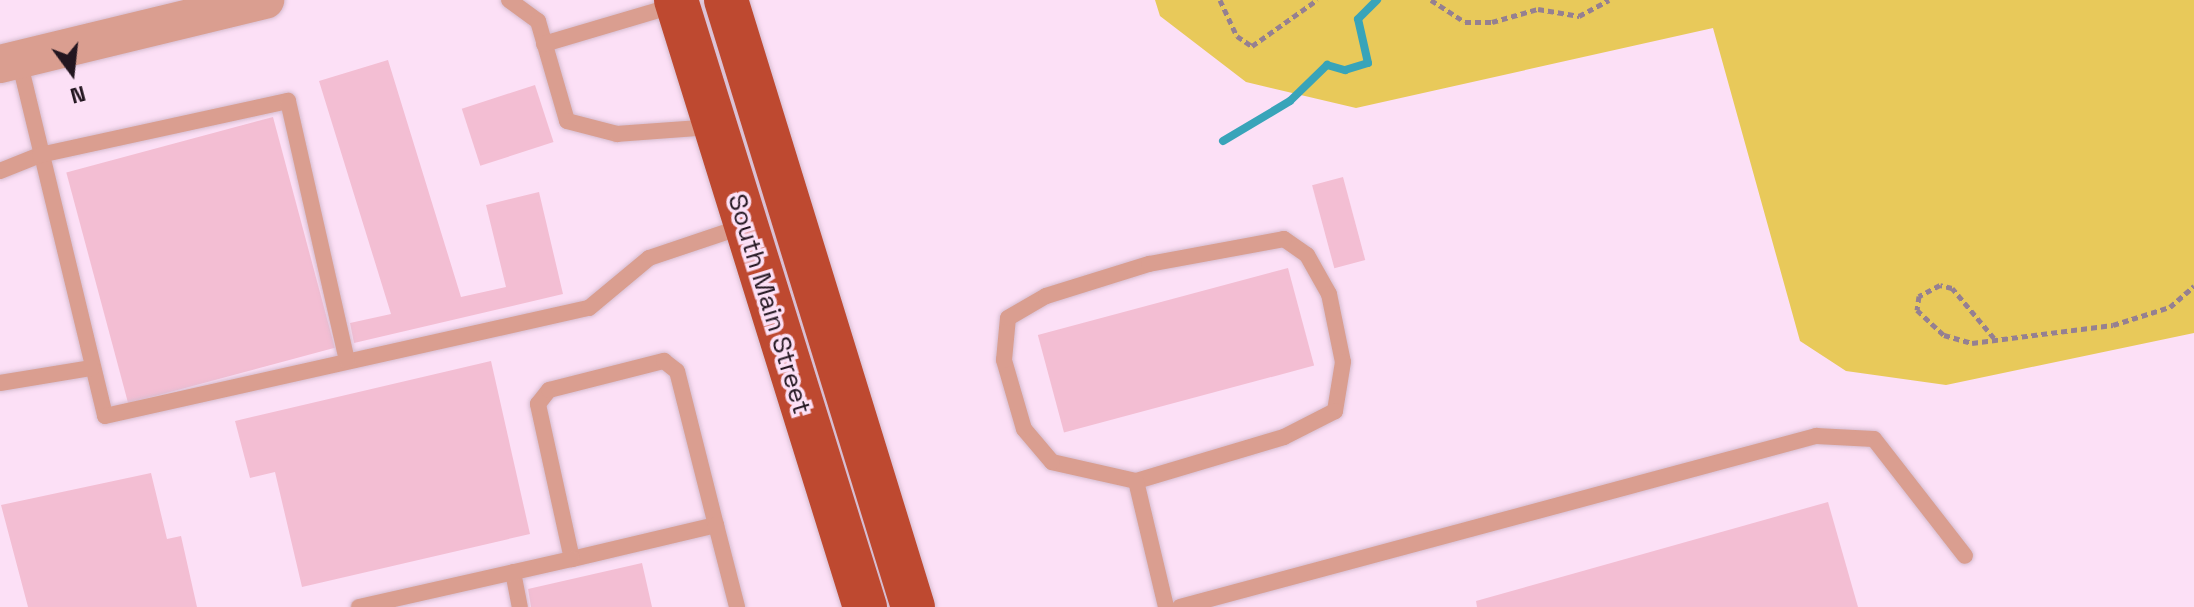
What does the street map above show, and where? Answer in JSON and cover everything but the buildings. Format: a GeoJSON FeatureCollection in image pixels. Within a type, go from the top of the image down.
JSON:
{"type":"FeatureCollection","features":[{"type":"Feature","properties":{"kind":"highway","name":"South Main Street"},"geometry":{"type":"LineString","coordinates":[[726,0],[913,607]]}},
{"type":"Feature","properties":{"kind":"highway","name":"South Main Street"},"geometry":{"type":"LineString","coordinates":[[677,2],[865,607]]}},
{"type":"Feature","properties":{"kind":"street"},"geometry":{"type":"LineString","coordinates":[[10,62],[265,0]]}},
{"type":"Feature","properties":{"kind":"lane"},"geometry":{"type":"LineString","coordinates":[[509,0],[538,21],[567,121],[617,134],[714,127]]}},
{"type":"Feature","properties":{"kind":"lane"},"geometry":{"type":"LineString","coordinates":[[544,44],[677,2]]}},
{"type":"Feature","properties":{"kind":"lane"},"geometry":{"type":"LineString","coordinates":[[10,62],[40,155],[105,416],[589,308],[649,258],[745,226]]}},
{"type":"Feature","properties":{"kind":"lane"},"geometry":{"type":"LineString","coordinates":[[0,171],[40,155],[288,101],[347,360]]}},
{"type":"Feature","properties":{"kind":"lane"},"geometry":{"type":"LineString","coordinates":[[1284,239],[1307,255],[1329,294],[1343,362],[1335,411],[1284,437],[1136,481],[1052,462],[1024,429],[1004,360],[1008,318],[1046,296],[1149,264],[1284,239]]}},
{"type":"Feature","properties":{"kind":"lane"},"geometry":{"type":"LineString","coordinates":[[572,559],[538,404],[549,390],[664,361],[677,371],[737,607]]}},
{"type":"Feature","properties":{"kind":"lane"},"geometry":{"type":"LineString","coordinates":[[0,383],[92,368]]}},
{"type":"Feature","properties":{"kind":"lane"},"geometry":{"type":"LineString","coordinates":[[1180,607],[1816,436],[1874,439],[1965,556]]}},
{"type":"Feature","properties":{"kind":"lane"},"geometry":{"type":"LineString","coordinates":[[1136,481],[1166,607]]}},
{"type":"Feature","properties":{"kind":"lane"},"geometry":{"type":"LineString","coordinates":[[359,607],[716,525]]}},
{"type":"Feature","properties":{"kind":"lane"},"geometry":{"type":"LineString","coordinates":[[513,572],[520,607]]}},
{"type":"Feature","properties":{"kind":"path"},"geometry":{"type":"LineString","coordinates":[[1220,0],[1237,36],[1252,46],[1317,0]]}},
{"type":"Feature","properties":{"kind":"path"},"geometry":{"type":"LineString","coordinates":[[1431,0],[1465,22],[1538,9],[1579,16],[1609,0]]}},
{"type":"Feature","properties":{"kind":"path"},"geometry":{"type":"LineString","coordinates":[[1994,338],[1952,288],[1940,285],[1919,296],[1917,310],[1944,335],[1972,343],[2113,325],[2170,307],[2194,286]]}},
{"type":"Feature","properties":{"kind":"shaded area"},"geometry":{"type":"Polygon","coordinates":[[[1155,0],[2194,0],[2194,333],[1946,385],[1846,371],[1800,341],[1713,28],[1356,108],[1246,82],[1160,16],[1155,0]]]}},
{"type":"Feature","properties":{"kind":"waterway"},"geometry":{"type":"LineString","coordinates":[[1223,141],[1290,101],[1327,65],[1345,70],[1368,63],[1358,19],[1377,0]]}}]}
